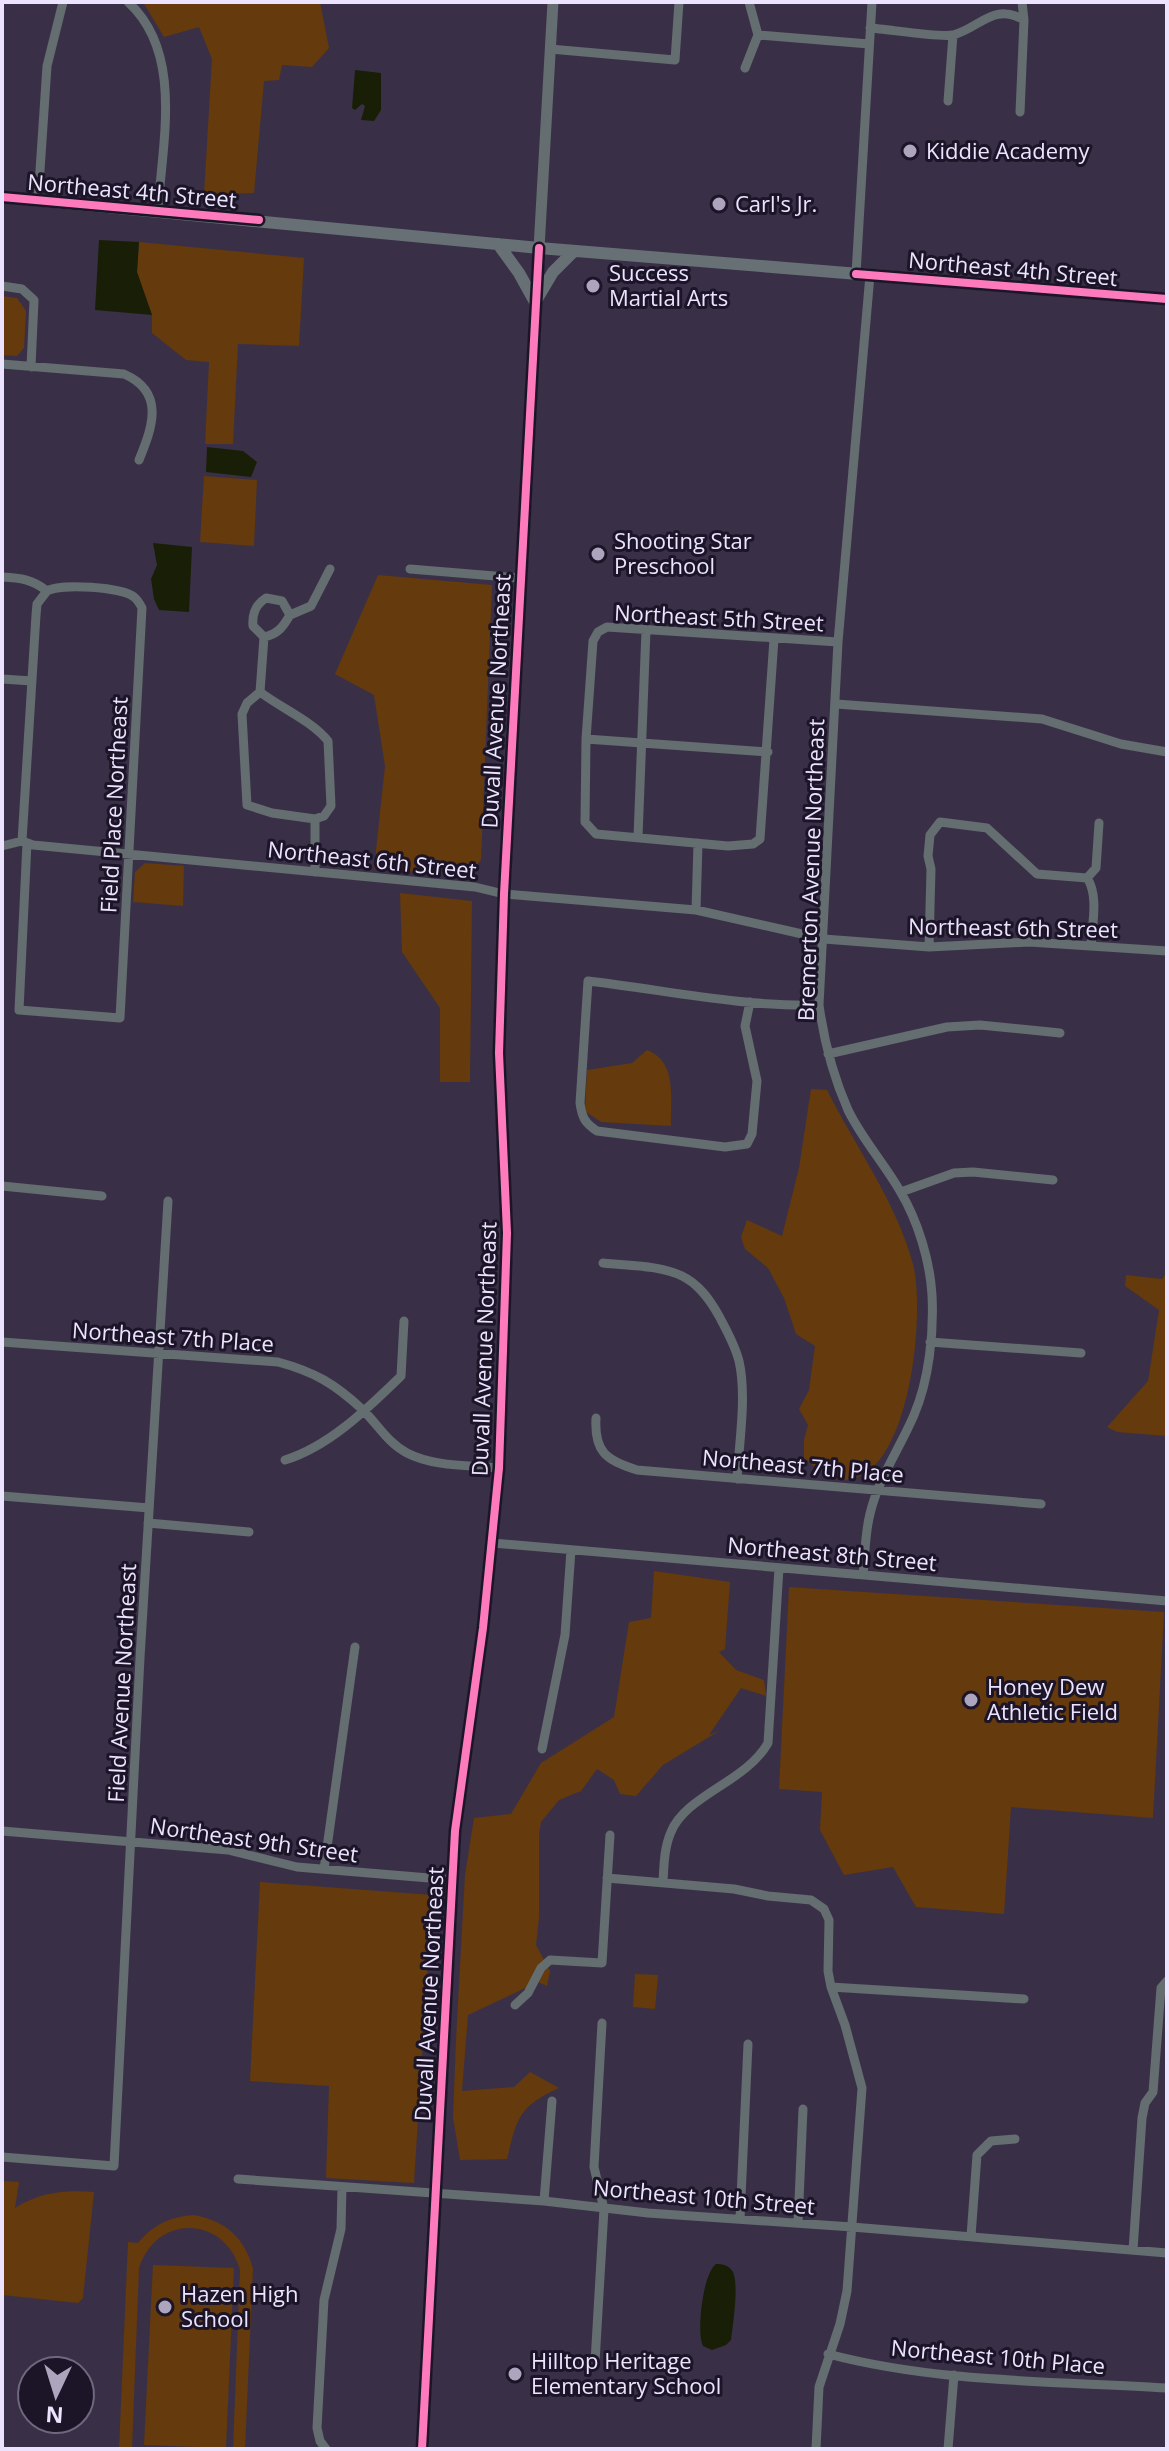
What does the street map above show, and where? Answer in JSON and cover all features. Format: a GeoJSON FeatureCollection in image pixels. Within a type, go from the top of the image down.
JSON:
{"type":"FeatureCollection","features":[{"type":"Feature","properties":{"kind":"main road","name":"Northeast 4th Street"},"geometry":{"type":"LineString","coordinates":[[2,197],[539,248],[1167,299]]}},
{"type":"Feature","properties":{"kind":"main road"},"geometry":{"type":"LineString","coordinates":[[498,244],[535,302]]}},
{"type":"Feature","properties":{"kind":"main road","name":"Duvall Avenue Northeast"},"geometry":{"type":"LineString","coordinates":[[422,2449],[461,1777],[493,1543],[499,1468],[507,1233],[499,1053],[504,894],[539,248]]}},
{"type":"Feature","properties":{"kind":"main road"},"geometry":{"type":"LineString","coordinates":[[535,302],[553,272],[574,251]]}},
{"type":"Feature","properties":{"kind":"street"},"geometry":{"type":"LineString","coordinates":[[38,200],[47,66],[63,2]]}},
{"type":"Feature","properties":{"kind":"street"},"geometry":{"type":"LineString","coordinates":[[128,2],[149,27],[158,44],[163,66],[165,95],[158,210]]}},
{"type":"Feature","properties":{"kind":"street","name":"Duvall Avenue Northeast"},"geometry":{"type":"LineString","coordinates":[[539,248],[553,2]]}},
{"type":"Feature","properties":{"kind":"street"},"geometry":{"type":"LineString","coordinates":[[550,49],[675,60],[679,2]]}},
{"type":"Feature","properties":{"kind":"street"},"geometry":{"type":"LineString","coordinates":[[745,68],[758,35],[749,2]]}},
{"type":"Feature","properties":{"kind":"street"},"geometry":{"type":"LineString","coordinates":[[856,274],[872,2]]}},
{"type":"Feature","properties":{"kind":"street"},"geometry":{"type":"LineString","coordinates":[[1020,112],[1022,2]]}},
{"type":"Feature","properties":{"kind":"street"},"geometry":{"type":"LineString","coordinates":[[870,28],[953,35],[1000,14],[1014,14],[1024,20]]}},
{"type":"Feature","properties":{"kind":"street"},"geometry":{"type":"LineString","coordinates":[[758,35],[869,44]]}},
{"type":"Feature","properties":{"kind":"street"},"geometry":{"type":"LineString","coordinates":[[948,101],[953,35]]}},
{"type":"Feature","properties":{"kind":"street","name":"Bremerton Avenue Northeast"},"geometry":{"type":"LineString","coordinates":[[863,1575],[869,1516],[915,1412],[924,1381],[932,1296],[928,1264],[901,1192],[848,1110],[828,1054],[819,1005],[838,642],[870,275]]}},
{"type":"Feature","properties":{"kind":"street"},"geometry":{"type":"LineString","coordinates":[[2,286],[22,289],[34,300],[31,367]]}},
{"type":"Feature","properties":{"kind":"street"},"geometry":{"type":"LineString","coordinates":[[2,364],[124,374],[140,381],[152,404],[150,433],[139,460]]}},
{"type":"Feature","properties":{"kind":"street"},"geometry":{"type":"LineString","coordinates":[[264,637],[274,635],[290,615],[311,606],[330,569]]}},
{"type":"Feature","properties":{"kind":"street"},"geometry":{"type":"LineString","coordinates":[[410,569],[520,578]]}},
{"type":"Feature","properties":{"kind":"street"},"geometry":{"type":"LineString","coordinates":[[2,577],[37,582],[47,591],[37,604],[24,842]]}},
{"type":"Feature","properties":{"kind":"street","name":"Field Place Northeast"},"geometry":{"type":"LineString","coordinates":[[24,842],[19,1010],[120,1018],[142,608],[134,597],[125,592],[64,585],[47,591]]}},
{"type":"Feature","properties":{"kind":"street"},"geometry":{"type":"LineString","coordinates":[[260,692],[313,726],[328,741],[331,806],[324,816],[315,819],[272,813],[247,805],[242,714],[247,703],[260,692],[264,637],[253,626],[252,619],[259,602],[266,598],[282,601],[290,615]]}},
{"type":"Feature","properties":{"kind":"street","name":"Northeast 5th Street"},"geometry":{"type":"LineString","coordinates":[[586,739],[593,641],[598,632],[607,627],[838,642]]}},
{"type":"Feature","properties":{"kind":"street"},"geometry":{"type":"LineString","coordinates":[[638,837],[646,630]]}},
{"type":"Feature","properties":{"kind":"street"},"geometry":{"type":"LineString","coordinates":[[768,752],[586,739],[585,822],[596,834],[743,846],[760,839],[768,752],[774,639]]}},
{"type":"Feature","properties":{"kind":"street"},"geometry":{"type":"LineString","coordinates":[[2,679],[32,681]]}},
{"type":"Feature","properties":{"kind":"street"},"geometry":{"type":"LineString","coordinates":[[836,704],[1042,719],[1121,744],[1167,752]]}},
{"type":"Feature","properties":{"kind":"street"},"geometry":{"type":"LineString","coordinates":[[315,819],[315,872]]}},
{"type":"Feature","properties":{"kind":"street"},"geometry":{"type":"LineString","coordinates":[[929,947],[931,869],[928,856],[930,835],[940,822],[987,828],[1037,874],[1087,878]]}},
{"type":"Feature","properties":{"kind":"street"},"geometry":{"type":"LineString","coordinates":[[1087,878],[1096,868],[1099,823]]}},
{"type":"Feature","properties":{"kind":"street","name":"Northeast 6th Street"},"geometry":{"type":"LineString","coordinates":[[2,846],[24,842],[475,887],[504,894],[696,910],[824,939],[929,947],[1029,942],[1167,951]]}},
{"type":"Feature","properties":{"kind":"street"},"geometry":{"type":"LineString","coordinates":[[696,910],[698,843]]}},
{"type":"Feature","properties":{"kind":"street"},"geometry":{"type":"LineString","coordinates":[[1087,878],[1093,895],[1091,946]]}},
{"type":"Feature","properties":{"kind":"street"},"geometry":{"type":"LineString","coordinates":[[750,1002],[745,1026],[757,1081],[752,1134],[747,1144],[737,1147],[711,1145],[597,1131],[587,1125],[582,1118],[580,1103],[588,981],[750,1002],[776,1006],[819,1005]]}},
{"type":"Feature","properties":{"kind":"street"},"geometry":{"type":"LineString","coordinates":[[828,1054],[947,1027],[980,1025],[1060,1033]]}},
{"type":"Feature","properties":{"kind":"street"},"geometry":{"type":"LineString","coordinates":[[901,1192],[954,1173],[1053,1180]]}},
{"type":"Feature","properties":{"kind":"street"},"geometry":{"type":"LineString","coordinates":[[2,1186],[102,1196]]}},
{"type":"Feature","properties":{"kind":"street","name":"Field Avenue Northeast"},"geometry":{"type":"LineString","coordinates":[[2,2157],[114,2166],[168,1201]]}},
{"type":"Feature","properties":{"kind":"street"},"geometry":{"type":"LineString","coordinates":[[603,1263],[680,1275],[695,1284],[711,1302],[733,1342],[740,1363],[742,1387],[737,1479]]}},
{"type":"Feature","properties":{"kind":"street"},"geometry":{"type":"LineString","coordinates":[[285,1460],[304,1454],[364,1411],[401,1376],[404,1321]]}},
{"type":"Feature","properties":{"kind":"street","name":"Northeast 7th Place"},"geometry":{"type":"LineString","coordinates":[[2,1342],[278,1362],[329,1380],[364,1411],[391,1443],[408,1454],[430,1461],[499,1468]]}},
{"type":"Feature","properties":{"kind":"street"},"geometry":{"type":"LineString","coordinates":[[930,1342],[1081,1353]]}},
{"type":"Feature","properties":{"kind":"street","name":"Northeast 7th Place"},"geometry":{"type":"LineString","coordinates":[[596,1418],[595,1437],[602,1452],[616,1463],[637,1470],[1041,1504]]}},
{"type":"Feature","properties":{"kind":"street"},"geometry":{"type":"LineString","coordinates":[[2,1496],[149,1508]]}},
{"type":"Feature","properties":{"kind":"street"},"geometry":{"type":"LineString","coordinates":[[148,1523],[249,1532]]}},
{"type":"Feature","properties":{"kind":"street","name":"Northeast 8th Street"},"geometry":{"type":"LineString","coordinates":[[493,1543],[1167,1601]]}},
{"type":"Feature","properties":{"kind":"street"},"geometry":{"type":"LineString","coordinates":[[542,1749],[565,1635],[571,1550]]}},
{"type":"Feature","properties":{"kind":"street"},"geometry":{"type":"LineString","coordinates":[[663,1882],[666,1844],[680,1816],[753,1763],[768,1743],[779,1568]]}},
{"type":"Feature","properties":{"kind":"street"},"geometry":{"type":"LineString","coordinates":[[324,1869],[355,1647]]}},
{"type":"Feature","properties":{"kind":"street","name":"Northeast 9th Street"},"geometry":{"type":"LineString","coordinates":[[2,1831],[228,1850],[297,1867],[453,1880]]}},
{"type":"Feature","properties":{"kind":"street"},"geometry":{"type":"LineString","coordinates":[[515,2005],[528,1993],[541,1968],[550,1960],[602,1963],[610,1835]]}},
{"type":"Feature","properties":{"kind":"street"},"geometry":{"type":"LineString","coordinates":[[607,1878],[811,1900],[824,1909],[829,1920],[828,1971],[831,1987],[849,2036],[862,2088],[847,2291],[840,2324],[819,2387],[816,2449]]}},
{"type":"Feature","properties":{"kind":"street"},"geometry":{"type":"LineString","coordinates":[[1133,2250],[1142,2118],[1145,2103],[1153,2092],[1164,1984]]}},
{"type":"Feature","properties":{"kind":"street"},"geometry":{"type":"LineString","coordinates":[[831,1987],[1024,1999]]}},
{"type":"Feature","properties":{"kind":"street"},"geometry":{"type":"LineString","coordinates":[[595,2362],[604,2209],[594,2167],[602,2023]]}},
{"type":"Feature","properties":{"kind":"street"},"geometry":{"type":"LineString","coordinates":[[740,2219],[748,2044]]}},
{"type":"Feature","properties":{"kind":"street"},"geometry":{"type":"LineString","coordinates":[[1153,2092],[1167,2093]]}},
{"type":"Feature","properties":{"kind":"street"},"geometry":{"type":"LineString","coordinates":[[544,2201],[552,2101]]}},
{"type":"Feature","properties":{"kind":"street"},"geometry":{"type":"LineString","coordinates":[[798,2223],[803,2109]]}},
{"type":"Feature","properties":{"kind":"street"},"geometry":{"type":"LineString","coordinates":[[971,2236],[977,2155],[991,2141],[1015,2139]]}},
{"type":"Feature","properties":{"kind":"street","name":"Northeast 10th Street"},"geometry":{"type":"LineString","coordinates":[[238,2179],[1167,2253]]}},
{"type":"Feature","properties":{"kind":"street"},"geometry":{"type":"LineString","coordinates":[[326,2449],[317,2428],[322,2324],[324,2300],[341,2229],[342,2187]]}},
{"type":"Feature","properties":{"kind":"street","name":"Northeast 10th Place"},"geometry":{"type":"LineString","coordinates":[[828,2354],[883,2367],[954,2375],[1167,2388]]}},
{"type":"Feature","properties":{"kind":"street"},"geometry":{"type":"LineString","coordinates":[[948,2449],[954,2375]]}},
{"type":"Feature","properties":{"kind":"shaded area"},"geometry":{"type":"Polygon","coordinates":[[[143,2],[320,2],[329,48],[312,67],[282,65],[279,80],[264,81],[254,193],[204,194],[212,59],[199,27],[164,37],[143,2]]]}},
{"type":"Feature","properties":{"kind":"shaded area"},"geometry":{"type":"Polygon","coordinates":[[[355,70],[381,73],[381,110],[374,121],[361,120],[365,106],[362,104],[355,110],[352,108],[355,70]]]}},
{"type":"Feature","properties":{"kind":"shaded area"},"geometry":{"type":"Polygon","coordinates":[[[99,240],[139,242],[137,272],[152,315],[95,310],[99,240]]]}},
{"type":"Feature","properties":{"kind":"shaded area"},"geometry":{"type":"Polygon","coordinates":[[[139,242],[304,258],[299,346],[238,344],[233,444],[205,444],[209,362],[186,360],[152,333],[152,315],[137,272],[139,242]]]}},
{"type":"Feature","properties":{"kind":"shaded area"},"geometry":{"type":"Polygon","coordinates":[[[2,296],[17,298],[26,311],[24,348],[17,356],[2,355],[2,296]]]}},
{"type":"Feature","properties":{"kind":"shaded area"},"geometry":{"type":"Polygon","coordinates":[[[207,447],[243,451],[257,462],[251,477],[206,472],[207,447]]]}},
{"type":"Feature","properties":{"kind":"shaded area"},"geometry":{"type":"Polygon","coordinates":[[[204,476],[257,480],[254,546],[200,542],[204,476]]]}},
{"type":"Feature","properties":{"kind":"shaded area"},"geometry":{"type":"Polygon","coordinates":[[[153,543],[192,547],[189,612],[159,610],[151,579],[157,565],[153,543]]]}},
{"type":"Feature","properties":{"kind":"shaded area"},"geometry":{"type":"Polygon","coordinates":[[[378,575],[492,585],[481,860],[467,875],[374,869],[385,766],[374,695],[335,674],[378,575]]]}},
{"type":"Feature","properties":{"kind":"shaded area"},"geometry":{"type":"Polygon","coordinates":[[[145,863],[184,866],[183,906],[133,902],[135,872],[145,863]]]}},
{"type":"Feature","properties":{"kind":"shaded area"},"geometry":{"type":"Polygon","coordinates":[[[400,893],[472,901],[470,1082],[440,1082],[440,1008],[402,952],[400,893]]]}},
{"type":"Feature","properties":{"kind":"shaded area"},"geometry":{"type":"Polygon","coordinates":[[[647,1050],[664,1063],[668,1072],[671,1126],[601,1122],[585,1111],[587,1070],[632,1063],[647,1050]]]}},
{"type":"Feature","properties":{"kind":"shaded area"},"geometry":{"type":"Polygon","coordinates":[[[811,1089],[827,1090],[886,1197],[906,1241],[916,1288],[914,1357],[907,1396],[896,1431],[880,1459],[860,1476],[834,1479],[804,1458],[808,1425],[799,1409],[809,1390],[815,1346],[796,1334],[784,1298],[768,1268],[745,1249],[741,1237],[747,1220],[782,1236],[799,1168],[811,1089]]]}},
{"type":"Feature","properties":{"kind":"shaded area"},"geometry":{"type":"Polygon","coordinates":[[[1167,1272],[1167,1436],[1117,1432],[1107,1427],[1148,1381],[1159,1310],[1125,1286],[1126,1275],[1162,1279],[1167,1272]]]}},
{"type":"Feature","properties":{"kind":"shaded area"},"geometry":{"type":"Polygon","coordinates":[[[654,1571],[730,1582],[725,1649],[719,1652],[736,1670],[764,1680],[766,1696],[741,1688],[709,1735],[719,1731],[663,1765],[636,1796],[620,1794],[614,1780],[597,1769],[581,1791],[559,1800],[541,1822],[536,1945],[550,1971],[547,1986],[538,1982],[468,2015],[462,2091],[514,2087],[530,2072],[559,2088],[535,2101],[521,2115],[507,2159],[460,2160],[453,2117],[456,2040],[465,1875],[474,1818],[511,1814],[541,1763],[614,1717],[629,1622],[651,1618],[654,1571]]]}},
{"type":"Feature","properties":{"kind":"shaded area","name":"Honey Dew Athletic Field"},"geometry":{"type":"Polygon","coordinates":[[[789,1587],[1164,1612],[1153,1818],[1011,1807],[1004,1914],[916,1907],[893,1867],[844,1875],[820,1830],[822,1792],[779,1789],[789,1587]]]}},
{"type":"Feature","properties":{"kind":"shaded area"},"geometry":{"type":"Polygon","coordinates":[[[260,1882],[432,1895],[414,2183],[326,2178],[329,2086],[250,2081],[260,1882]]]}},
{"type":"Feature","properties":{"kind":"shaded area"},"geometry":{"type":"Polygon","coordinates":[[[635,1974],[658,1975],[655,2009],[633,2007],[635,1974]]]}},
{"type":"Feature","properties":{"kind":"shaded area"},"geometry":{"type":"Polygon","coordinates":[[[2,2181],[19,2182],[15,2208],[53,2193],[94,2192],[83,2298],[78,2303],[2,2295],[2,2181]]]}},
{"type":"Feature","properties":{"kind":"shaded area"},"geometry":{"type":"Polygon","coordinates":[[[193,2215],[215,2221],[232,2232],[245,2248],[253,2269],[245,2449],[233,2449],[240,2270],[232,2252],[220,2239],[206,2231],[191,2228],[175,2230],[160,2238],[148,2250],[139,2268],[132,2449],[119,2449],[128,2242],[138,2243],[162,2223],[193,2215]]]}},
{"type":"Feature","properties":{"kind":"shaded area"},"geometry":{"type":"Polygon","coordinates":[[[716,2264],[726,2265],[733,2272],[736,2295],[731,2340],[712,2350],[703,2346],[701,2316],[704,2290],[716,2264]]]}},
{"type":"Feature","properties":{"kind":"shaded area"},"geometry":{"type":"Polygon","coordinates":[[[153,2265],[234,2268],[226,2448],[144,2445],[153,2265]]]}},
{"type":"Feature","properties":{"kind":"cycle path"},"geometry":{"type":"LineString","coordinates":[[2,197],[259,220]]}},
{"type":"Feature","properties":{"kind":"cycle path"},"geometry":{"type":"LineString","coordinates":[[422,2449],[455,1831],[483,1628],[499,1468],[507,1233],[499,1053],[504,894],[539,248]]}},
{"type":"Feature","properties":{"kind":"cycle path"},"geometry":{"type":"LineString","coordinates":[[856,274],[1167,299]]}},
{"type":"Feature","properties":{"kind":"place","name":"Kiddie Academy"},"geometry":{"type":"Point","coordinates":[910,151]}},
{"type":"Feature","properties":{"kind":"place","name":"Carl's Jr."},"geometry":{"type":"Point","coordinates":[719,204]}},
{"type":"Feature","properties":{"kind":"place","name":"Success Martial Arts"},"geometry":{"type":"Point","coordinates":[593,286]}},
{"type":"Feature","properties":{"kind":"place","name":"Shooting Star Preschool"},"geometry":{"type":"Point","coordinates":[598,554]}},
{"type":"Feature","properties":{"kind":"place","name":"Honey Dew Athletic Field"},"geometry":{"type":"Point","coordinates":[971,1700]}},
{"type":"Feature","properties":{"kind":"place","name":"Hazen High School"},"geometry":{"type":"Point","coordinates":[165,2307]}},
{"type":"Feature","properties":{"kind":"place","name":"Hilltop Heritage Elementary School"},"geometry":{"type":"Point","coordinates":[515,2374]}}]}
